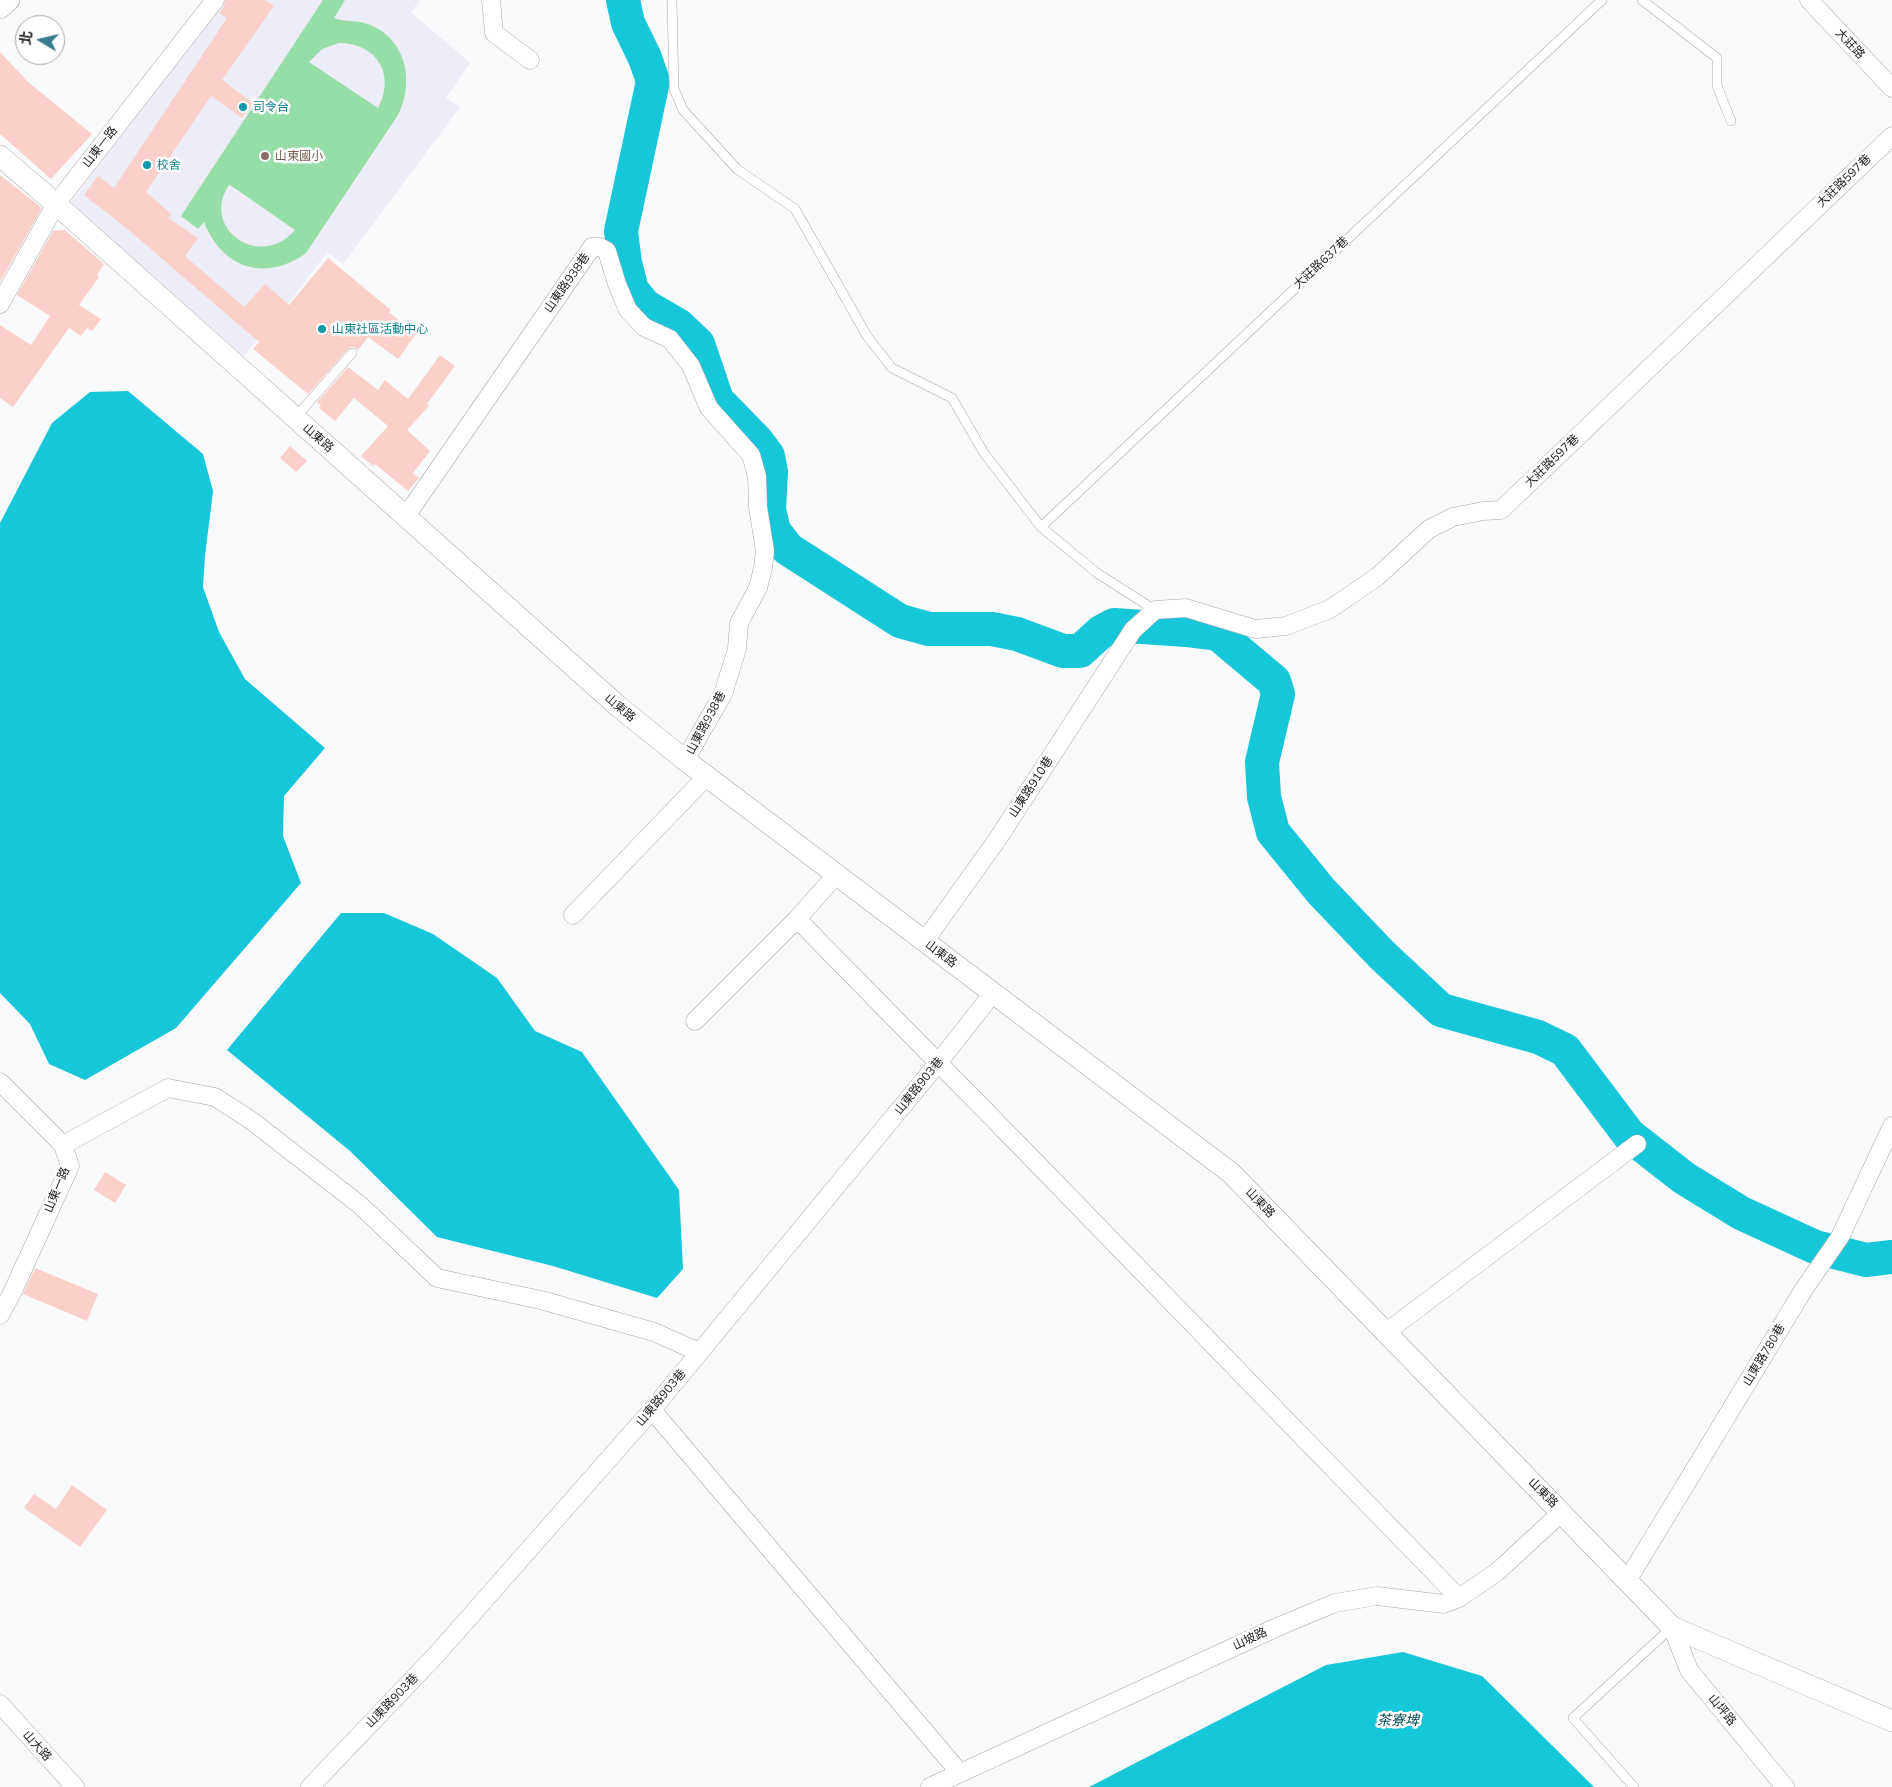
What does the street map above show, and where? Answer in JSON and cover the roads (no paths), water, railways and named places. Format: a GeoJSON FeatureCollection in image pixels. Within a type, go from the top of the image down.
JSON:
{"type":"FeatureCollection","features":[{"type":"Feature","properties":{"kind":"street"},"geometry":{"type":"LineString","coordinates":[[0,8],[9,0]]}},
{"type":"Feature","properties":{"kind":"street","name":"山東一路"},"geometry":{"type":"LineString","coordinates":[[2,296],[56,204],[215,0]]}},
{"type":"Feature","properties":{"kind":"street"},"geometry":{"type":"LineString","coordinates":[[491,0],[494,33],[530,60]]}},
{"type":"Feature","properties":{"kind":"street","name":"大莊路"},"geometry":{"type":"LineString","coordinates":[[1809,0],[1892,88]]}},
{"type":"Feature","properties":{"kind":"street","name":"大莊路597巷"},"geometry":{"type":"LineString","coordinates":[[1144,620],[1186,608],[1255,629],[1286,626],[1330,609],[1377,577],[1429,529],[1453,517],[1483,511],[1501,510],[1892,136]]}},
{"type":"Feature","properties":{"kind":"street","name":"山東路"},"geometry":{"type":"LineString","coordinates":[[0,156],[619,707],[685,760],[836,875],[1231,1173],[1672,1626],[1892,1721]]}},
{"type":"Feature","properties":{"kind":"street","name":"山東路938巷"},"geometry":{"type":"LineString","coordinates":[[406,516],[592,247],[600,247],[607,252],[616,284],[628,310],[644,327],[670,339],[691,366],[709,408],[751,455],[757,476],[758,507],[765,551],[764,568],[758,588],[739,623],[737,648],[723,694],[685,760]]}},
{"type":"Feature","properties":{"kind":"street","name":"山東路910巷"},"geometry":{"type":"LineString","coordinates":[[924,942],[997,840],[1144,620]]}},
{"type":"Feature","properties":{"kind":"street"},"geometry":{"type":"LineString","coordinates":[[573,915],[707,776]]}},
{"type":"Feature","properties":{"kind":"street"},"geometry":{"type":"LineString","coordinates":[[695,1021],[797,919],[836,875]]}},
{"type":"Feature","properties":{"kind":"street"},"geometry":{"type":"LineString","coordinates":[[797,919],[1459,1598]]}},
{"type":"Feature","properties":{"kind":"street","name":"山東路903巷"},"geometry":{"type":"LineString","coordinates":[[310,1787],[436,1656],[652,1410],[938,1063],[993,993]]}},
{"type":"Feature","properties":{"kind":"street"},"geometry":{"type":"LineString","coordinates":[[0,1082],[63,1145],[168,1088],[215,1097],[252,1121],[360,1205],[437,1278],[560,1305],[654,1332],[699,1352]]}},
{"type":"Feature","properties":{"kind":"street","name":"山東路780巷"},"geometry":{"type":"LineString","coordinates":[[1627,1581],[1804,1289],[1840,1237],[1892,1126]]}},
{"type":"Feature","properties":{"kind":"street"},"geometry":{"type":"LineString","coordinates":[[1385,1333],[1637,1144]]}},
{"type":"Feature","properties":{"kind":"street","name":"山東一路"},"geometry":{"type":"LineString","coordinates":[[0,1315],[12,1293],[70,1166],[63,1145]]}},
{"type":"Feature","properties":{"kind":"street"},"geometry":{"type":"LineString","coordinates":[[652,1410],[960,1773]]}},
{"type":"Feature","properties":{"kind":"street","name":"山坡路"},"geometry":{"type":"LineString","coordinates":[[930,1787],[1282,1625],[1335,1603],[1378,1596],[1444,1604],[1459,1598],[1497,1572],[1562,1512]]}},
{"type":"Feature","properties":{"kind":"street","name":"山坪路"},"geometry":{"type":"LineString","coordinates":[[1672,1626],[1689,1670],[1785,1787]]}},
{"type":"Feature","properties":{"kind":"street","name":"山大路"},"geometry":{"type":"LineString","coordinates":[[0,1704],[75,1787]]}},
{"type":"Feature","properties":{"kind":"lane"},"geometry":{"type":"LineString","coordinates":[[672,0],[674,89],[683,110],[737,169],[795,209],[866,336],[892,368],[952,398],[984,453],[1041,527],[1097,573],[1144,620]]}},
{"type":"Feature","properties":{"kind":"lane","name":"大莊路637巷"},"geometry":{"type":"LineString","coordinates":[[1041,527],[1602,0]]}},
{"type":"Feature","properties":{"kind":"lane"},"geometry":{"type":"LineString","coordinates":[[1642,0],[1717,58],[1717,86],[1731,121]]}},
{"type":"Feature","properties":{"kind":"lane"},"geometry":{"type":"LineString","coordinates":[[295,418],[352,353]]}},
{"type":"Feature","properties":{"kind":"lane"},"geometry":{"type":"LineString","coordinates":[[1634,1787],[1573,1718],[1672,1626]]}},
{"type":"Feature","properties":{"kind":"water"},"geometry":{"type":"Polygon","coordinates":[[[128,391],[203,454],[213,491],[203,587],[219,632],[245,679],[325,748],[284,796],[283,836],[301,883],[176,1028],[85,1080],[49,1064],[30,1024],[0,993],[0,523],[52,423],[90,392],[128,391]]]}},
{"type":"Feature","properties":{"kind":"water"},"geometry":{"type":"Polygon","coordinates":[[[341,913],[384,913],[433,934],[497,978],[535,1031],[582,1052],[679,1190],[683,1269],[657,1298],[553,1266],[437,1237],[350,1151],[227,1050],[341,913]]]}},
{"type":"Feature","properties":{"kind":"water","name":"茶寮埤"},"geometry":{"type":"Polygon","coordinates":[[[1403,1652],[1482,1676],[1594,1787],[1089,1787],[1326,1665],[1403,1652]]]}},
{"type":"Feature","properties":{"kind":"waterway"},"geometry":{"type":"LineString","coordinates":[[623,0],[628,23],[645,58],[653,81],[621,231],[625,263],[632,290],[645,306],[679,326],[698,344],[717,400],[756,440],[768,456],[771,472],[769,510],[774,531],[788,549],[900,621],[929,629],[992,629],[1017,634],[1063,651],[1080,651],[1101,632],[1114,625],[1218,634],[1274,681],[1278,694],[1262,762],[1264,797],[1273,832],[1321,891],[1382,955],[1441,1010],[1538,1037],[1565,1050],[1629,1135],[1684,1178],[1741,1213],[1815,1247],[1866,1260],[1892,1257]]}},
{"type":"Feature","properties":{"kind":"place","name":"司令台"},"geometry":{"type":"Point","coordinates":[243,107]}},
{"type":"Feature","properties":{"kind":"place","name":"山東國小"},"geometry":{"type":"Point","coordinates":[265,156]}},
{"type":"Feature","properties":{"kind":"place","name":"校舍"},"geometry":{"type":"Point","coordinates":[147,165]}},
{"type":"Feature","properties":{"kind":"place","name":"山東社區活動中心"},"geometry":{"type":"Point","coordinates":[322,329]}}]}
